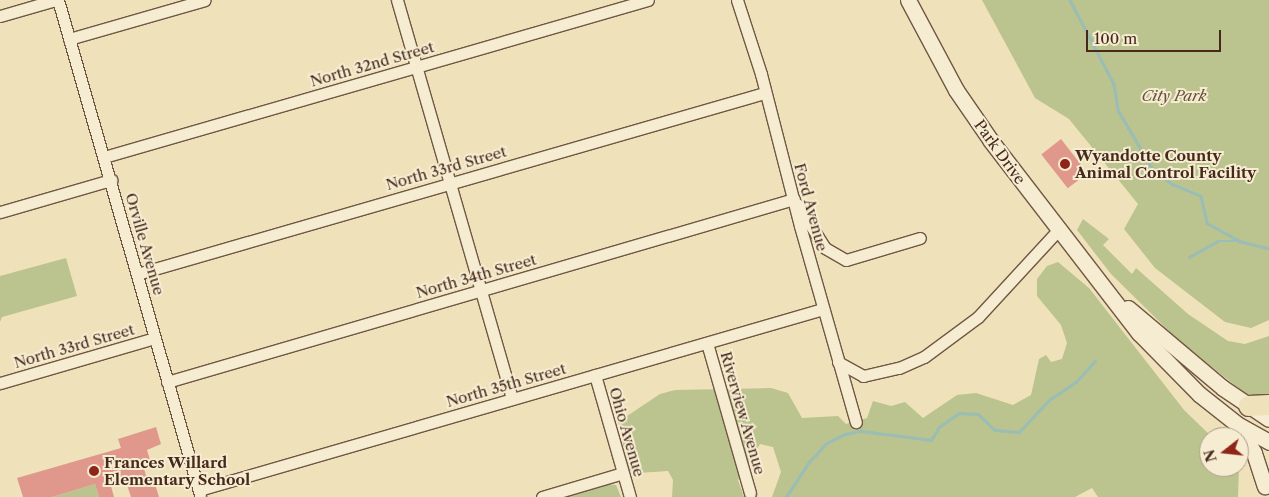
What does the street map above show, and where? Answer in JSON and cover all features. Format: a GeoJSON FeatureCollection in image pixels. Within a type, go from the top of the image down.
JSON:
{"type":"FeatureCollection","features":[{"type":"Feature","properties":{"kind":"main road","name":"Park Drive"},"geometry":{"type":"LineString","coordinates":[[908,0],[956,90],[1014,173],[1060,228],[1139,333],[1176,374],[1237,424],[1269,442]]}},
{"type":"Feature","properties":{"kind":"main road","name":"Park Drive"},"geometry":{"type":"LineString","coordinates":[[1110,292],[1165,342],[1259,405],[1269,419]]}},
{"type":"Feature","properties":{"kind":"main road"},"geometry":{"type":"LineString","coordinates":[[1237,424],[1254,453],[1266,485]]}},
{"type":"Feature","properties":{"kind":"street"},"geometry":{"type":"LineString","coordinates":[[0,16],[56,0]]}},
{"type":"Feature","properties":{"kind":"street","name":"Orville Avenue"},"geometry":{"type":"LineString","coordinates":[[56,0],[111,180],[200,493]]}},
{"type":"Feature","properties":{"kind":"street"},"geometry":{"type":"LineString","coordinates":[[69,39],[205,0]]}},
{"type":"Feature","properties":{"kind":"street"},"geometry":{"type":"LineString","coordinates":[[397,0],[512,399]]}},
{"type":"Feature","properties":{"kind":"street","name":"North 32nd Street"},"geometry":{"type":"LineString","coordinates":[[104,157],[648,0]]}},
{"type":"Feature","properties":{"kind":"street","name":"Ford Avenue"},"geometry":{"type":"LineString","coordinates":[[737,0],[856,422]]}},
{"type":"Feature","properties":{"kind":"street","name":"North 33rd Street"},"geometry":{"type":"LineString","coordinates":[[137,274],[764,93]]}},
{"type":"Feature","properties":{"kind":"street"},"geometry":{"type":"LineString","coordinates":[[0,212],[111,180]]}},
{"type":"Feature","properties":{"kind":"street"},"geometry":{"type":"LineString","coordinates":[[794,199],[825,248],[846,260],[920,238]]}},
{"type":"Feature","properties":{"kind":"street","name":"North 34th Street"},"geometry":{"type":"LineString","coordinates":[[167,382],[794,199]]}},
{"type":"Feature","properties":{"kind":"street"},"geometry":{"type":"LineString","coordinates":[[838,362],[863,376],[899,368],[924,357],[978,317],[1060,228]]}},
{"type":"Feature","properties":{"kind":"street","name":"North 35th Street"},"geometry":{"type":"LineString","coordinates":[[200,493],[512,399],[823,310]]}},
{"type":"Feature","properties":{"kind":"street","name":"North 33rd Street"},"geometry":{"type":"LineString","coordinates":[[0,383],[155,338]]}},
{"type":"Feature","properties":{"kind":"street","name":"Riverview Avenue"},"geometry":{"type":"LineString","coordinates":[[707,342],[750,493]]}},
{"type":"Feature","properties":{"kind":"street","name":"Ohio Avenue"},"geometry":{"type":"LineString","coordinates":[[595,375],[630,497]]}},
{"type":"Feature","properties":{"kind":"street"},"geometry":{"type":"LineString","coordinates":[[542,497],[623,473]]}},
{"type":"Feature","properties":{"kind":"green space","name":"City Park"},"geometry":{"type":"Polygon","coordinates":[[[982,0],[1269,0],[1269,320],[1251,328],[1225,322],[1155,268],[1124,229],[1138,204],[1069,119],[1035,98],[982,0]]]}},
{"type":"Feature","properties":{"kind":"green space"},"geometry":{"type":"Polygon","coordinates":[[[1083,219],[1109,239],[1103,245],[1132,274],[1136,268],[1188,314],[1228,341],[1245,344],[1269,336],[1269,397],[1256,400],[1247,395],[1178,340],[1111,274],[1077,230],[1083,219]]]}},
{"type":"Feature","properties":{"kind":"green space"},"geometry":{"type":"Polygon","coordinates":[[[66,258],[77,296],[2,317],[0,322],[0,276],[66,258]]]}},
{"type":"Feature","properties":{"kind":"green space"},"geometry":{"type":"Polygon","coordinates":[[[1058,262],[1089,288],[1184,410],[1202,427],[1199,427],[1199,477],[1239,477],[1238,497],[1098,497],[1092,488],[1075,497],[772,497],[781,472],[773,447],[760,444],[738,480],[744,497],[672,497],[673,480],[668,471],[639,473],[629,470],[618,422],[660,394],[675,390],[771,388],[788,393],[802,418],[838,416],[846,424],[867,418],[873,401],[891,406],[905,402],[923,418],[957,395],[976,393],[1013,405],[1031,395],[1039,359],[1046,355],[1051,362],[1062,359],[1067,343],[1061,325],[1037,296],[1037,279],[1047,266],[1058,262]]]}},
{"type":"Feature","properties":{"kind":"green space"},"geometry":{"type":"Polygon","coordinates":[[[95,484],[99,497],[52,497],[95,484]]]}},
{"type":"Feature","properties":{"kind":"green space"},"geometry":{"type":"Polygon","coordinates":[[[607,484],[616,485],[621,497],[563,497],[607,484]]]}},
{"type":"Feature","properties":{"kind":"building","name":"Wyandotte County Animal Control Facility"},"geometry":{"type":"Polygon","coordinates":[[[1061,139],[1087,173],[1068,188],[1041,154],[1061,139]]]}},
{"type":"Feature","properties":{"kind":"building","name":"Frances Willard Elementary School"},"geometry":{"type":"Polygon","coordinates":[[[156,427],[161,444],[147,450],[150,460],[142,462],[148,482],[154,481],[159,497],[131,497],[126,482],[111,486],[114,497],[99,497],[95,484],[52,497],[23,497],[17,478],[121,448],[118,439],[156,427]]]}},
{"type":"Feature","properties":{"kind":"waterway"},"geometry":{"type":"LineString","coordinates":[[1070,0],[1114,84],[1118,110],[1152,168],[1172,184],[1201,196],[1207,223],[1239,241]]}},
{"type":"Feature","properties":{"kind":"waterway"},"geometry":{"type":"LineString","coordinates":[[1189,257],[1218,241],[1239,241],[1267,248]]}},
{"type":"Feature","properties":{"kind":"waterway"},"geometry":{"type":"LineString","coordinates":[[786,497],[809,462],[827,443],[845,434],[861,431],[931,440],[939,427],[959,413],[978,414],[995,430],[1019,432],[1049,400],[1076,382],[1095,361]]}},
{"type":"Feature","properties":{"kind":"place","name":"Wyandotte County Animal Control Facility"},"geometry":{"type":"Point","coordinates":[1065,164]}},
{"type":"Feature","properties":{"kind":"place","name":"Frances Willard Elementary School"},"geometry":{"type":"Point","coordinates":[94,471]}}]}
